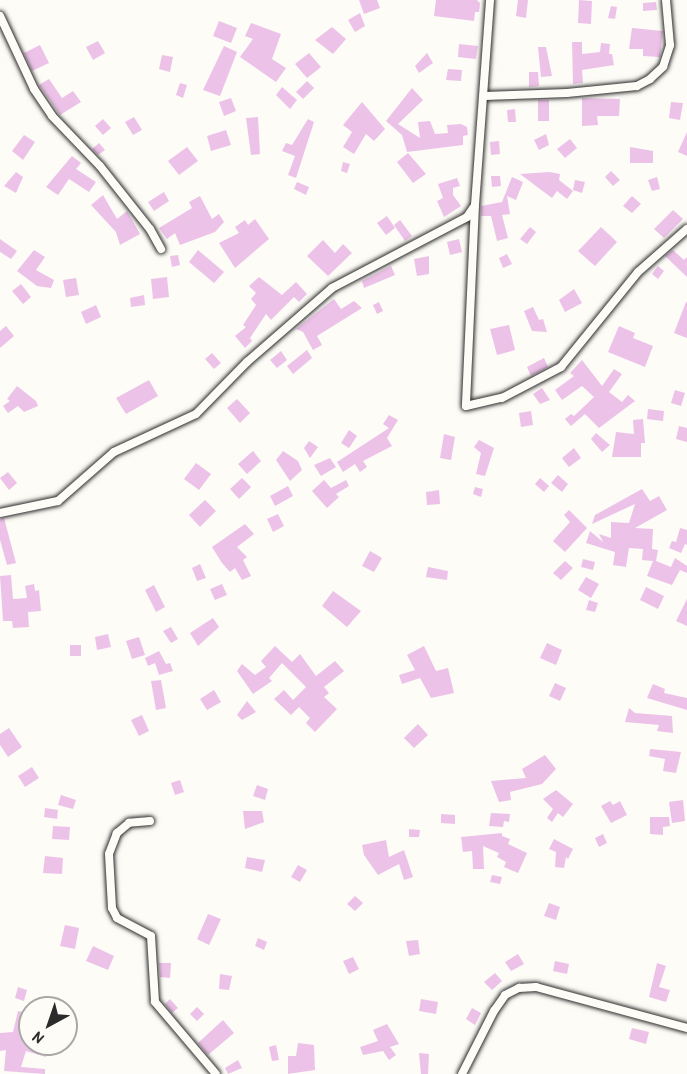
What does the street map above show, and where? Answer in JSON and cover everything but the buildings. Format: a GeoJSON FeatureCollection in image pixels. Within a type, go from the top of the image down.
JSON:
{"type":"FeatureCollection","features":[{"type":"Feature","properties":{"kind":"street"},"geometry":{"type":"LineString","coordinates":[[490,0],[485,96],[475,205],[466,406],[502,398],[561,367],[638,272],[687,229]]}},
{"type":"Feature","properties":{"kind":"street"},"geometry":{"type":"LineString","coordinates":[[485,96],[567,93],[637,86],[650,79],[663,67],[670,45],[666,0]]}},
{"type":"Feature","properties":{"kind":"street"},"geometry":{"type":"LineString","coordinates":[[0,16],[34,89],[52,116],[100,166],[150,229],[161,249]]}},
{"type":"Feature","properties":{"kind":"street"},"geometry":{"type":"LineString","coordinates":[[0,513],[58,501],[114,452],[196,414],[248,362],[332,288],[456,224],[475,205]]}},
{"type":"Feature","properties":{"kind":"street"},"geometry":{"type":"LineString","coordinates":[[150,821],[129,823],[117,833],[109,854],[112,909],[117,918],[151,936],[155,1002],[216,1074]]}},
{"type":"Feature","properties":{"kind":"street"},"geometry":{"type":"LineString","coordinates":[[462,1074],[494,1011],[505,995],[519,988],[536,987],[687,1028]]}}]}
